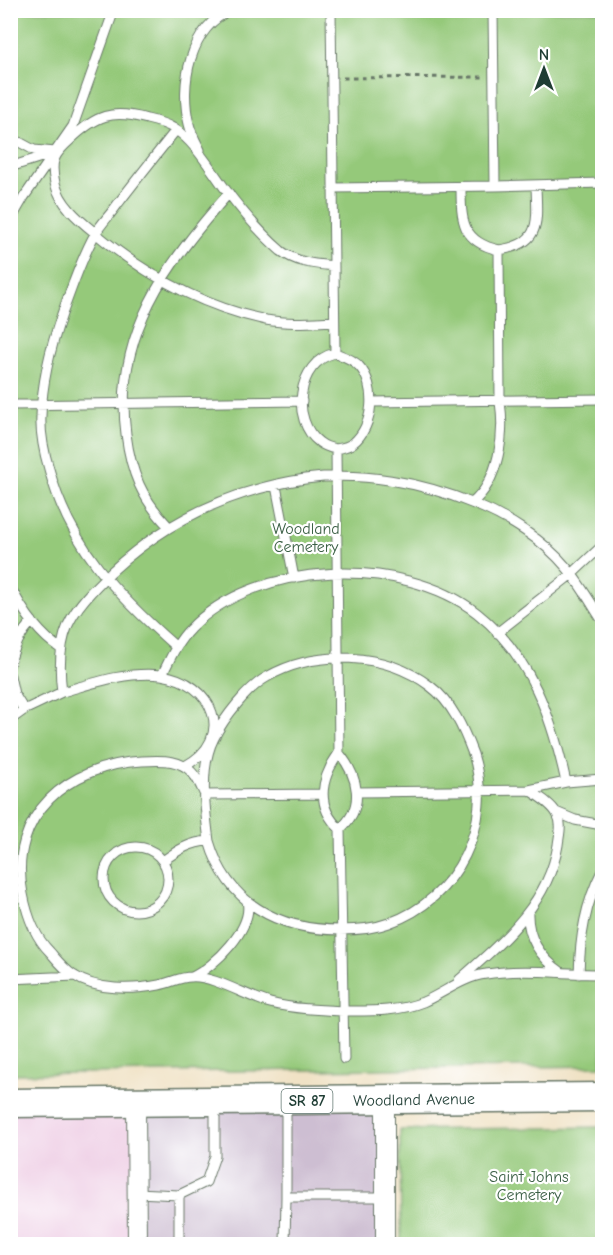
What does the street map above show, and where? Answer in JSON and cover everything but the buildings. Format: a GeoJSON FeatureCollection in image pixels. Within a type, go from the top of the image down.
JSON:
{"type":"FeatureCollection","features":[{"type":"Feature","properties":{"kind":"main road","name":"Woodland Avenue"},"geometry":{"type":"LineString","coordinates":[[10,1103],[603,1097]]}},
{"type":"Feature","properties":{"kind":"street"},"geometry":{"type":"LineString","coordinates":[[385,1100],[385,1245]]}},
{"type":"Feature","properties":{"kind":"street"},"geometry":{"type":"LineString","coordinates":[[136,1103],[137,1245]]}},
{"type":"Feature","properties":{"kind":"lane"},"geometry":{"type":"LineString","coordinates":[[10,220],[70,133],[114,10]]}},
{"type":"Feature","properties":{"kind":"lane"},"geometry":{"type":"LineString","coordinates":[[176,647],[131,606],[96,566],[78,540],[56,494],[45,454],[41,431],[42,404],[58,327],[75,279],[96,234],[185,117],[187,73],[193,53],[203,32],[221,14],[231,10]]}},
{"type":"Feature","properties":{"kind":"lane"},"geometry":{"type":"LineString","coordinates":[[331,10],[335,353]]}},
{"type":"Feature","properties":{"kind":"lane"},"geometry":{"type":"LineString","coordinates":[[493,10],[495,186]]}},
{"type":"Feature","properties":{"kind":"lane"},"geometry":{"type":"LineString","coordinates":[[186,108],[189,126],[205,160]]}},
{"type":"Feature","properties":{"kind":"lane"},"geometry":{"type":"LineString","coordinates":[[77,116],[78,123],[88,123],[115,113],[131,114],[180,132],[272,243],[288,256],[312,264],[334,266]]}},
{"type":"Feature","properties":{"kind":"lane"},"geometry":{"type":"LineString","coordinates":[[10,167],[55,153],[88,123]]}},
{"type":"Feature","properties":{"kind":"lane"},"geometry":{"type":"LineString","coordinates":[[10,137],[34,150],[55,153]]}},
{"type":"Feature","properties":{"kind":"lane"},"geometry":{"type":"LineString","coordinates":[[55,153],[53,169],[55,185],[66,206],[104,242],[161,281],[199,299],[267,320],[334,321]]}},
{"type":"Feature","properties":{"kind":"lane"},"geometry":{"type":"LineString","coordinates":[[333,188],[603,183]]}},
{"type":"Feature","properties":{"kind":"lane"},"geometry":{"type":"LineString","coordinates":[[460,187],[465,229],[472,239],[484,246],[499,250],[515,248],[527,241],[536,227],[536,186]]}},
{"type":"Feature","properties":{"kind":"lane"},"geometry":{"type":"LineString","coordinates":[[169,527],[153,510],[133,472],[123,404],[129,352],[144,313],[161,281],[192,235],[229,193]]}},
{"type":"Feature","properties":{"kind":"lane"},"geometry":{"type":"LineString","coordinates":[[472,503],[480,496],[491,476],[500,446],[502,416],[499,250]]}},
{"type":"Feature","properties":{"kind":"lane"},"geometry":{"type":"LineString","coordinates":[[335,353],[346,356],[359,365],[368,382],[371,402],[368,419],[361,434],[355,442],[336,449],[328,447],[315,438],[307,427],[302,400],[303,386],[311,367],[327,355],[335,353]]}},
{"type":"Feature","properties":{"kind":"lane"},"geometry":{"type":"LineString","coordinates":[[371,402],[603,399]]}},
{"type":"Feature","properties":{"kind":"lane"},"geometry":{"type":"LineString","coordinates":[[10,405],[302,400]]}},
{"type":"Feature","properties":{"kind":"lane"},"geometry":{"type":"LineString","coordinates":[[336,449],[339,753],[328,771],[322,794],[327,813],[340,829],[344,1059]]}},
{"type":"Feature","properties":{"kind":"lane"},"geometry":{"type":"LineString","coordinates":[[62,692],[61,649],[68,624],[78,608],[106,577],[169,527],[207,507],[231,498],[305,479],[368,478],[403,483],[472,503],[510,523],[544,545],[572,574],[603,620]]}},
{"type":"Feature","properties":{"kind":"lane"},"geometry":{"type":"LineString","coordinates":[[276,486],[294,578]]}},
{"type":"Feature","properties":{"kind":"lane"},"geometry":{"type":"LineString","coordinates":[[497,633],[572,574],[603,546]]}},
{"type":"Feature","properties":{"kind":"lane"},"geometry":{"type":"LineString","coordinates":[[162,675],[176,647],[190,629],[223,602],[243,592],[294,578],[338,574],[384,577],[416,583],[459,601],[477,614],[518,657],[542,701],[557,743],[566,782]]}},
{"type":"Feature","properties":{"kind":"lane"},"geometry":{"type":"LineString","coordinates":[[10,586],[32,621],[48,639],[61,649]]}},
{"type":"Feature","properties":{"kind":"lane"},"geometry":{"type":"LineString","coordinates":[[10,663],[17,641],[32,621]]}},
{"type":"Feature","properties":{"kind":"lane"},"geometry":{"type":"LineString","coordinates":[[10,720],[24,710],[62,692],[113,679],[139,675],[162,675],[190,684],[204,696],[214,718],[213,739],[207,767],[205,795],[209,841],[219,867],[247,901],[265,913],[297,926],[343,930],[371,928],[392,922],[420,906],[447,883],[463,860],[474,836],[480,810],[480,790],[475,761],[454,714],[440,694],[425,682],[394,667],[368,660],[339,658],[302,664],[265,678],[245,695],[213,739],[202,755],[185,766]]}},
{"type":"Feature","properties":{"kind":"lane"},"geometry":{"type":"LineString","coordinates":[[10,676],[14,694],[24,710]]}},
{"type":"Feature","properties":{"kind":"lane"},"geometry":{"type":"LineString","coordinates":[[339,753],[352,773],[357,792],[352,816],[340,829]]}},
{"type":"Feature","properties":{"kind":"lane"},"geometry":{"type":"LineString","coordinates":[[75,976],[47,949],[31,924],[26,911],[20,863],[33,819],[62,787],[98,768],[128,762],[158,760],[185,766],[196,777],[205,795]]}},
{"type":"Feature","properties":{"kind":"lane"},"geometry":{"type":"LineString","coordinates":[[357,792],[530,790],[566,782],[603,779]]}},
{"type":"Feature","properties":{"kind":"lane"},"geometry":{"type":"LineString","coordinates":[[530,790],[556,812],[574,820],[603,825]]}},
{"type":"Feature","properties":{"kind":"lane"},"geometry":{"type":"LineString","coordinates":[[205,795],[322,794]]}},
{"type":"Feature","properties":{"kind":"lane"},"geometry":{"type":"LineString","coordinates":[[452,986],[513,931],[547,882],[556,857],[561,829],[556,812]]}},
{"type":"Feature","properties":{"kind":"lane"},"geometry":{"type":"LineString","coordinates":[[163,861],[196,841],[209,841]]}},
{"type":"Feature","properties":{"kind":"lane"},"geometry":{"type":"LineString","coordinates":[[136,847],[157,854],[163,861],[168,873],[169,884],[158,903],[138,912],[118,907],[111,900],[106,891],[105,870],[117,853],[126,848],[136,847]]}},
{"type":"Feature","properties":{"kind":"lane"},"geometry":{"type":"LineString","coordinates":[[579,974],[580,949],[588,905],[603,872]]}},
{"type":"Feature","properties":{"kind":"lane"},"geometry":{"type":"LineString","coordinates":[[247,901],[248,918]]}},
{"type":"Feature","properties":{"kind":"lane"},"geometry":{"type":"LineString","coordinates":[[528,912],[531,938],[539,952],[562,973]]}},
{"type":"Feature","properties":{"kind":"lane"},"geometry":{"type":"LineString","coordinates":[[10,979],[75,976],[120,988],[161,985],[192,976],[208,967],[224,952],[248,918],[256,913],[265,913]]}},
{"type":"Feature","properties":{"kind":"lane"},"geometry":{"type":"LineString","coordinates":[[192,976],[231,987],[269,1003],[344,1011],[395,1009],[410,1006],[424,1002],[452,986],[485,974],[512,971],[603,974]]}},
{"type":"Feature","properties":{"kind":"lane"},"geometry":{"type":"LineString","coordinates":[[285,1245],[286,1101]]}},
{"type":"Feature","properties":{"kind":"lane"},"geometry":{"type":"LineString","coordinates":[[137,1193],[179,1195],[206,1182],[215,1156],[215,1102]]}},
{"type":"Feature","properties":{"kind":"lane"},"geometry":{"type":"LineString","coordinates":[[179,1195],[179,1245]]}},
{"type":"Feature","properties":{"kind":"lane"},"geometry":{"type":"LineString","coordinates":[[286,1197],[385,1197]]}},
{"type":"Feature","properties":{"kind":"path"},"geometry":{"type":"LineString","coordinates":[[341,78],[486,77]]}},
{"type":"Feature","properties":{"kind":"shaded area"},"geometry":{"type":"Polygon","coordinates":[[[385,1100],[385,1244],[138,1244],[136,1103],[385,1100]]]}},
{"type":"Feature","properties":{"kind":"shaded area"},"geometry":{"type":"Polygon","coordinates":[[[10,1103],[136,1103],[137,1244],[11,1244],[10,1103]]]}},
{"type":"Feature","properties":{"kind":"green space","name":"Woodland Cemetery"},"geometry":{"type":"Polygon","coordinates":[[[10,11],[602,11],[602,1066],[11,1074],[10,11]]]}},
{"type":"Feature","properties":{"kind":"green space","name":"Saint Johns Cemetery"},"geometry":{"type":"Polygon","coordinates":[[[602,1127],[602,1244],[401,1244],[400,1130],[602,1127]]]}}]}
